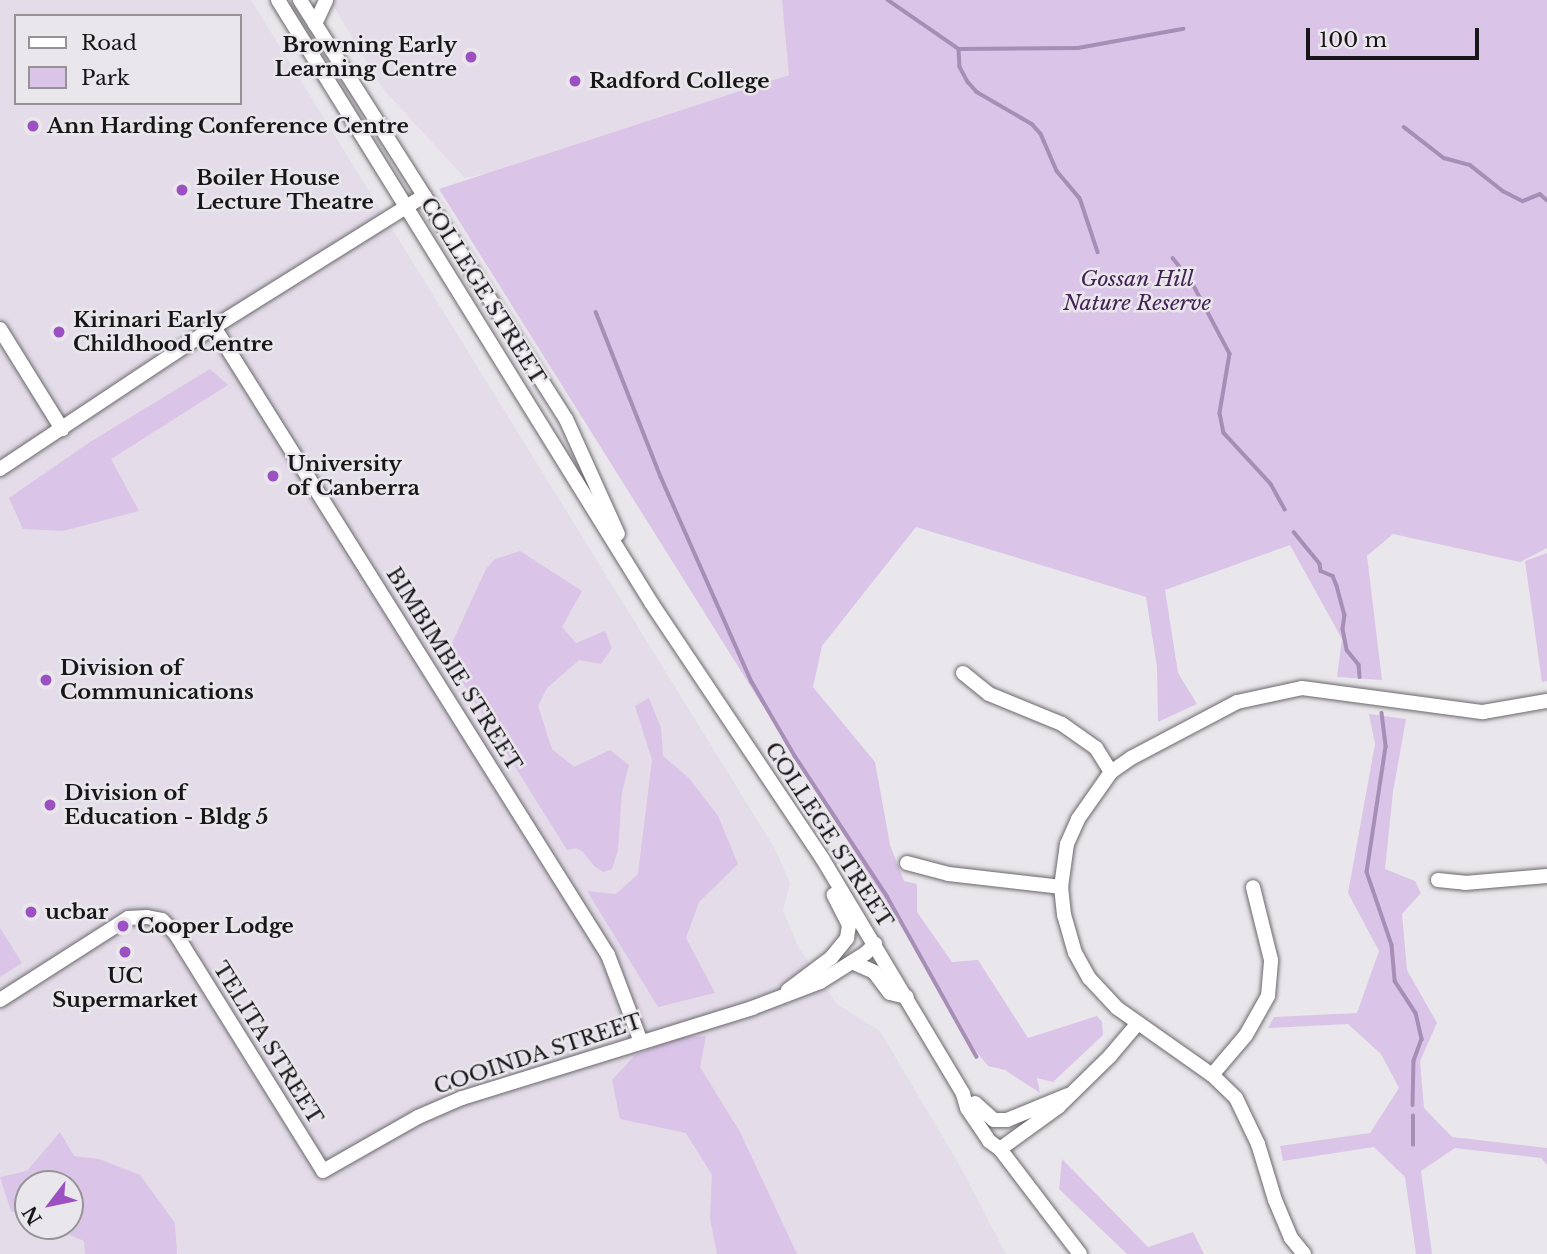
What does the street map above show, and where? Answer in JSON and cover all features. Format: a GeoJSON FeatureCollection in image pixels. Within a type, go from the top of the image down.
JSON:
{"type":"FeatureCollection","features":[{"type":"Feature","properties":{"kind":"street","name":"COLLEGE STREET"},"geometry":{"type":"LineString","coordinates":[[278,0],[652,604],[822,858],[969,1098],[997,1136],[1000,1149],[1080,1254]]}},
{"type":"Feature","properties":{"kind":"street","name":"COLLEGE STREET"},"geometry":{"type":"LineString","coordinates":[[300,0],[566,418],[652,604]]}},
{"type":"Feature","properties":{"kind":"street"},"geometry":{"type":"LineString","coordinates":[[315,24],[326,0]]}},
{"type":"Feature","properties":{"kind":"street"},"geometry":{"type":"LineString","coordinates":[[0,469],[214,327],[424,196]]}},
{"type":"Feature","properties":{"kind":"street","name":"BIMBIMBIE STREET"},"geometry":{"type":"LineString","coordinates":[[214,327],[608,955],[641,1042]]}},
{"type":"Feature","properties":{"kind":"street"},"geometry":{"type":"LineString","coordinates":[[0,330],[62,429]]}},
{"type":"Feature","properties":{"kind":"street"},"geometry":{"type":"LineString","coordinates":[[963,673],[989,694],[1062,724],[1096,748],[1111,772]]}},
{"type":"Feature","properties":{"kind":"street"},"geometry":{"type":"LineString","coordinates":[[1304,1254],[1291,1238],[1247,1119],[1236,1098],[1212,1075],[1117,1008],[1088,978],[1075,953],[1064,915],[1061,887],[1067,844],[1078,819],[1111,772],[1162,740],[1237,702],[1302,688],[1483,712],[1547,701]]}},
{"type":"Feature","properties":{"kind":"street"},"geometry":{"type":"LineString","coordinates":[[822,858],[822,875],[849,925],[847,938],[831,958]]}},
{"type":"Feature","properties":{"kind":"street"},"geometry":{"type":"LineString","coordinates":[[907,863],[949,874],[1061,887]]}},
{"type":"Feature","properties":{"kind":"street"},"geometry":{"type":"LineString","coordinates":[[1438,880],[1465,883],[1547,876]]}},
{"type":"Feature","properties":{"kind":"street"},"geometry":{"type":"LineString","coordinates":[[1212,1075],[1246,1035],[1268,996],[1271,960],[1253,887]]}},
{"type":"Feature","properties":{"kind":"street","name":"TELITA STREET"},"geometry":{"type":"LineString","coordinates":[[0,1000],[128,918],[147,917],[162,920],[175,933],[323,1171]]}},
{"type":"Feature","properties":{"kind":"street","name":"COOINDA STREET"},"geometry":{"type":"LineString","coordinates":[[776,998],[831,958],[840,960],[861,945],[875,944]]}},
{"type":"Feature","properties":{"kind":"street","name":"COOINDA STREET"},"geometry":{"type":"LineString","coordinates":[[323,1171],[418,1117],[462,1098],[820,982],[875,944]]}},
{"type":"Feature","properties":{"kind":"street"},"geometry":{"type":"LineString","coordinates":[[852,962],[874,972],[890,993],[907,997]]}},
{"type":"Feature","properties":{"kind":"street"},"geometry":{"type":"LineString","coordinates":[[1000,1149],[1058,1107],[1110,1056],[1138,1023]]}},
{"type":"Feature","properties":{"kind":"street"},"geometry":{"type":"LineString","coordinates":[[969,1098],[994,1120],[1007,1120],[1069,1095]]}},
{"type":"Feature","properties":{"kind":"shaded area","name":"University of Canberra"},"geometry":{"type":"Polygon","coordinates":[[[0,0],[251,0],[775,849],[790,883],[783,911],[799,948],[837,1004],[880,1031],[960,1166],[1006,1254],[0,1254],[0,0]]]}},
{"type":"Feature","properties":{"kind":"shaded area","name":"Radford College"},"geometry":{"type":"Polygon","coordinates":[[[330,0],[783,0],[790,74],[603,148],[465,178],[383,89],[330,0]]]}},
{"type":"Feature","properties":{"kind":"green space","name":"Gossan Hill Nature Reserve"},"geometry":{"type":"Polygon","coordinates":[[[782,0],[1547,0],[1547,548],[1520,562],[1393,534],[1367,556],[1382,680],[1337,677],[1342,639],[1290,545],[1165,590],[1178,673],[1197,704],[1158,722],[1157,667],[1146,597],[916,527],[822,646],[813,687],[875,762],[890,845],[904,881],[917,884],[917,912],[952,962],[978,960],[1028,1038],[1097,1016],[1102,1022],[1103,1035],[1053,1082],[1037,1078],[1040,1093],[1005,1070],[988,1066],[975,1050],[949,1003],[439,189],[789,75],[782,0]]]}},
{"type":"Feature","properties":{"kind":"green space"},"geometry":{"type":"Polygon","coordinates":[[[210,369],[228,385],[111,459],[139,511],[63,531],[23,529],[9,498],[90,442],[210,369]]]}},
{"type":"Feature","properties":{"kind":"green space"},"geometry":{"type":"Polygon","coordinates":[[[520,551],[582,591],[562,627],[576,643],[605,631],[612,648],[601,664],[579,660],[547,688],[538,706],[552,749],[574,767],[610,750],[629,765],[622,792],[618,850],[612,869],[603,872],[594,866],[583,852],[576,848],[567,850],[446,656],[486,569],[495,559],[520,551]]]}},
{"type":"Feature","properties":{"kind":"green space"},"geometry":{"type":"Polygon","coordinates":[[[1547,553],[1547,681],[1542,682],[1525,561],[1547,553]]]}},
{"type":"Feature","properties":{"kind":"green space"},"geometry":{"type":"Polygon","coordinates":[[[649,698],[661,728],[663,756],[689,778],[718,816],[738,864],[699,902],[686,938],[715,993],[658,1007],[587,891],[616,894],[638,874],[652,760],[635,706],[649,698]]]}},
{"type":"Feature","properties":{"kind":"green space"},"geometry":{"type":"Polygon","coordinates":[[[1369,714],[1406,719],[1393,792],[1385,869],[1415,881],[1421,893],[1402,914],[1407,970],[1437,1023],[1420,1061],[1424,1108],[1452,1137],[1547,1148],[1547,1165],[1541,1158],[1455,1148],[1421,1171],[1432,1254],[1416,1254],[1405,1177],[1374,1147],[1283,1161],[1280,1146],[1370,1133],[1399,1088],[1381,1054],[1348,1024],[1268,1028],[1274,1017],[1357,1013],[1379,951],[1348,893],[1375,744],[1369,714]]]}},
{"type":"Feature","properties":{"kind":"green space"},"geometry":{"type":"Polygon","coordinates":[[[0,928],[22,963],[0,977],[0,928]]]}},
{"type":"Feature","properties":{"kind":"green space"},"geometry":{"type":"Polygon","coordinates":[[[706,1036],[700,1067],[740,1132],[797,1254],[717,1254],[710,1218],[712,1175],[686,1133],[620,1119],[612,1080],[635,1055],[679,1037],[706,1036]]]}},
{"type":"Feature","properties":{"kind":"green space"},"geometry":{"type":"Polygon","coordinates":[[[60,1132],[74,1156],[99,1159],[140,1175],[175,1223],[177,1254],[85,1254],[82,1240],[84,1240],[84,1170],[28,1170],[60,1132]]]}},
{"type":"Feature","properties":{"kind":"green space"},"geometry":{"type":"Polygon","coordinates":[[[1062,1159],[1148,1247],[1193,1232],[1204,1254],[1127,1254],[1059,1189],[1062,1159]]]}},
{"type":"Feature","properties":{"kind":"green space"},"geometry":{"type":"Polygon","coordinates":[[[14,1174],[14,1212],[11,1211],[0,1177],[14,1174]]]}},
{"type":"Feature","properties":{"kind":"waterway"},"geometry":{"type":"LineString","coordinates":[[888,0],[959,49],[1078,48],[1183,29]]}},
{"type":"Feature","properties":{"kind":"waterway"},"geometry":{"type":"LineString","coordinates":[[959,49],[960,67],[977,92],[1032,124],[1041,134],[1057,171],[1080,198],[1098,252]]}},
{"type":"Feature","properties":{"kind":"waterway"},"geometry":{"type":"LineString","coordinates":[[1404,127],[1444,158],[1470,165],[1503,191],[1523,201],[1540,194],[1547,200]]}},
{"type":"Feature","properties":{"kind":"waterway"},"geometry":{"type":"LineString","coordinates":[[1173,258],[1193,284],[1230,354],[1220,413],[1224,433],[1271,484],[1285,509]]}},
{"type":"Feature","properties":{"kind":"waterway"},"geometry":{"type":"LineString","coordinates":[[596,312],[661,477],[752,682],[795,756],[887,896],[977,1057]]}},
{"type":"Feature","properties":{"kind":"waterway"},"geometry":{"type":"LineString","coordinates":[[1294,532],[1320,564],[1321,571],[1333,576],[1345,615],[1343,629],[1347,650],[1359,665],[1360,677]]}},
{"type":"Feature","properties":{"kind":"waterway"},"geometry":{"type":"LineString","coordinates":[[1382,713],[1386,747],[1367,872],[1392,945],[1395,981],[1416,1013],[1422,1039],[1414,1061],[1413,1105]]}},
{"type":"Feature","properties":{"kind":"waterway"},"geometry":{"type":"LineString","coordinates":[[1413,1116],[1413,1145]]}},
{"type":"Feature","properties":{"kind":"place","name":"Browning Early Learning Centre"},"geometry":{"type":"Point","coordinates":[471,57]}},
{"type":"Feature","properties":{"kind":"place","name":"Radford College"},"geometry":{"type":"Point","coordinates":[575,81]}},
{"type":"Feature","properties":{"kind":"place","name":"Ann Harding Conference Centre"},"geometry":{"type":"Point","coordinates":[33,126]}},
{"type":"Feature","properties":{"kind":"place","name":"Boiler House Lecture Theatre"},"geometry":{"type":"Point","coordinates":[182,190]}},
{"type":"Feature","properties":{"kind":"place","name":"Kirinari Early Childhood Centre"},"geometry":{"type":"Point","coordinates":[59,332]}},
{"type":"Feature","properties":{"kind":"place","name":"University of Canberra"},"geometry":{"type":"Point","coordinates":[273,476]}},
{"type":"Feature","properties":{"kind":"place","name":"Division of Communications"},"geometry":{"type":"Point","coordinates":[46,680]}},
{"type":"Feature","properties":{"kind":"place","name":"Division of Education - Bldg 5"},"geometry":{"type":"Point","coordinates":[50,805]}},
{"type":"Feature","properties":{"kind":"place","name":"ucbar"},"geometry":{"type":"Point","coordinates":[31,912]}},
{"type":"Feature","properties":{"kind":"place","name":"Cooper Lodge"},"geometry":{"type":"Point","coordinates":[123,926]}},
{"type":"Feature","properties":{"kind":"place","name":"UC Supermarket"},"geometry":{"type":"Point","coordinates":[125,952]}}]}
